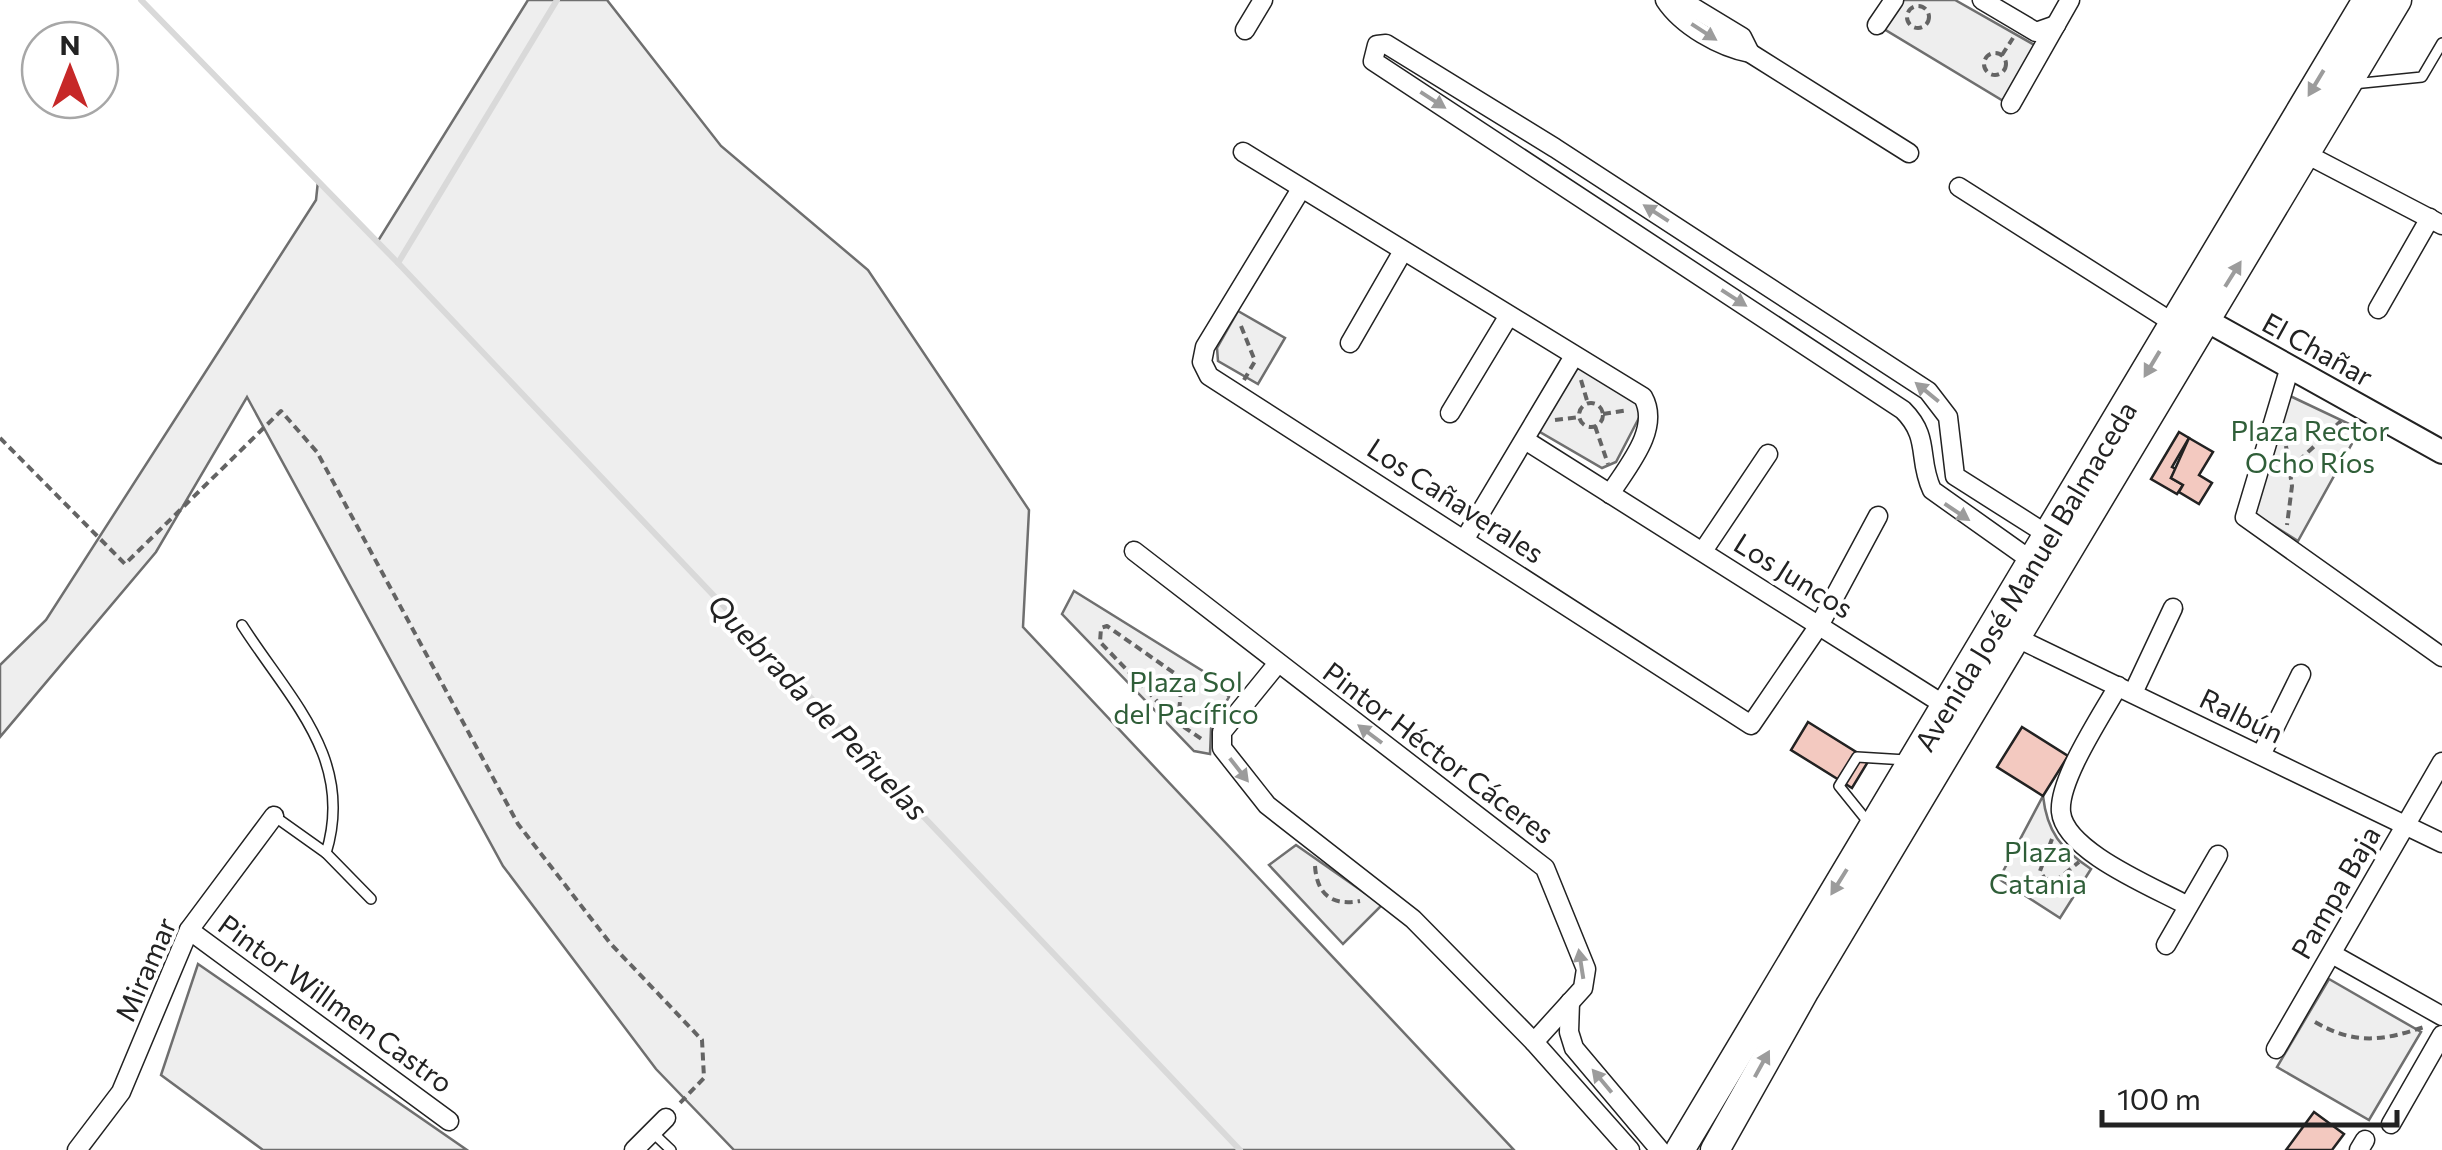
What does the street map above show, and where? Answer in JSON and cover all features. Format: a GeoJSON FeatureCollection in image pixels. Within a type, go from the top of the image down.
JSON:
{"type":"FeatureCollection","features":[{"type":"Feature","properties":{"kind":"main road","name":"Avenida José Manuel Balmaceda"},"geometry":{"type":"LineString","coordinates":[[1680,1150],[2367,0]]}},
{"type":"Feature","properties":{"kind":"main road","name":"Avenida José Manuel Balmaceda"},"geometry":{"type":"LineString","coordinates":[[1716,1150],[1788,1020],[2397,0]]}},
{"type":"Feature","properties":{"kind":"street"},"geometry":{"type":"LineString","coordinates":[[1245,30],[1263,0]]}},
{"type":"Feature","properties":{"kind":"street"},"geometry":{"type":"LineString","coordinates":[[1665,0],[1673,12],[1729,48],[1750,53],[1909,153]]}},
{"type":"Feature","properties":{"kind":"street"},"geometry":{"type":"LineString","coordinates":[[1681,0],[1742,37],[1750,53]]}},
{"type":"Feature","properties":{"kind":"street"},"geometry":{"type":"LineString","coordinates":[[1877,25],[1894,0]]}},
{"type":"Feature","properties":{"kind":"street"},"geometry":{"type":"LineString","coordinates":[[1982,0],[2036,32],[2056,25]]}},
{"type":"Feature","properties":{"kind":"street"},"geometry":{"type":"LineString","coordinates":[[2011,104],[2070,0]]}},
{"type":"Feature","properties":{"kind":"street"},"geometry":{"type":"LineString","coordinates":[[2032,562],[1943,503],[1924,474],[1918,425],[1903,410],[1373,60],[1377,45],[1386,44],[1555,148],[1859,346],[1941,404],[1948,417],[1955,476],[2048,535]]}},
{"type":"Feature","properties":{"kind":"street"},"geometry":{"type":"LineString","coordinates":[[1539,170],[1555,148]]}},
{"type":"Feature","properties":{"kind":"street"},"geometry":{"type":"LineString","coordinates":[[1242,152],[1643,396],[1649,408],[1644,439],[1613,490]]}},
{"type":"Feature","properties":{"kind":"street"},"geometry":{"type":"LineString","coordinates":[[2306,154],[2436,221],[2378,309]]}},
{"type":"Feature","properties":{"kind":"street"},"geometry":{"type":"LineString","coordinates":[[1960,187],[2175,324]]}},
{"type":"Feature","properties":{"kind":"street","name":"Los Cañaverales"},"geometry":{"type":"LineString","coordinates":[[1301,188],[1202,362],[1209,376],[1466,537],[1751,725],[1820,624]]}},
{"type":"Feature","properties":{"kind":"street"},"geometry":{"type":"LineString","coordinates":[[1682,264],[1698,241]]}},
{"type":"Feature","properties":{"kind":"street"},"geometry":{"type":"LineString","coordinates":[[1350,343],[1402,252]]}},
{"type":"Feature","properties":{"kind":"street"},"geometry":{"type":"LineString","coordinates":[[2200,278],[2197,303],[2204,319]]}},
{"type":"Feature","properties":{"kind":"street"},"geometry":{"type":"LineString","coordinates":[[1450,413],[1508,317]]}},
{"type":"Feature","properties":{"kind":"street","name":"El Chañar"},"geometry":{"type":"LineString","coordinates":[[2204,319],[2289,370],[2442,452]]}},
{"type":"Feature","properties":{"kind":"street"},"geometry":{"type":"LineString","coordinates":[[1842,370],[1859,346]]}},
{"type":"Feature","properties":{"kind":"street"},"geometry":{"type":"LineString","coordinates":[[1466,537],[1574,356]]}},
{"type":"Feature","properties":{"kind":"street"},"geometry":{"type":"LineString","coordinates":[[2289,370],[2245,518],[2442,657]]}},
{"type":"Feature","properties":{"kind":"street","name":"Los Juncos"},"geometry":{"type":"LineString","coordinates":[[1525,440],[1613,490],[1946,706]]}},
{"type":"Feature","properties":{"kind":"street"},"geometry":{"type":"LineString","coordinates":[[1703,551],[1768,454]]}},
{"type":"Feature","properties":{"kind":"street"},"geometry":{"type":"LineString","coordinates":[[1820,624],[1878,516]]}},
{"type":"Feature","properties":{"kind":"street","name":"Pintor Héctor Cáceres"},"geometry":{"type":"LineString","coordinates":[[1134,551],[1545,868],[1586,969],[1583,988],[1534,1042]]}},
{"type":"Feature","properties":{"kind":"street"},"geometry":{"type":"LineString","coordinates":[[2172,608],[2065,787],[2063,816],[2074,839],[2090,852],[2188,906]]}},
{"type":"Feature","properties":{"kind":"street","name":"Ralbún"},"geometry":{"type":"LineString","coordinates":[[2017,638],[2442,843]]}},
{"type":"Feature","properties":{"kind":"street"},"geometry":{"type":"LineString","coordinates":[[1278,664],[1222,732],[1222,743],[1267,805],[1413,918],[1534,1042],[1630,1150]]}},
{"type":"Feature","properties":{"kind":"street"},"geometry":{"type":"LineString","coordinates":[[2262,755],[2302,674]]}},
{"type":"Feature","properties":{"kind":"street","name":"Pampa Baja"},"geometry":{"type":"LineString","coordinates":[[2276,1049],[2442,762]]}},
{"type":"Feature","properties":{"kind":"street","name":"Miramar"},"geometry":{"type":"LineString","coordinates":[[77,1150],[120,1092],[189,930],[274,816]]}},
{"type":"Feature","properties":{"kind":"street"},"geometry":{"type":"LineString","coordinates":[[2166,945],[2218,855]]}},
{"type":"Feature","properties":{"kind":"street","name":"Pintor Willmen Castro"},"geometry":{"type":"LineString","coordinates":[[189,930],[449,1121]]}},
{"type":"Feature","properties":{"kind":"street"},"geometry":{"type":"LineString","coordinates":[[2332,954],[2442,1016]]}},
{"type":"Feature","properties":{"kind":"street","name":"Pintor Héctor Cáceres"},"geometry":{"type":"LineString","coordinates":[[1570,1002],[1568,1032],[1574,1048],[1660,1150]]}},
{"type":"Feature","properties":{"kind":"street"},"geometry":{"type":"LineString","coordinates":[[2391,1124],[2433,1031]]}},
{"type":"Feature","properties":{"kind":"street"},"geometry":{"type":"LineString","coordinates":[[634,1150],[658,1124]]}},
{"type":"Feature","properties":{"kind":"lane"},"geometry":{"type":"LineString","coordinates":[[2346,84],[2422,78],[2441,47]]}},
{"type":"Feature","properties":{"kind":"lane"},"geometry":{"type":"LineString","coordinates":[[242,625],[328,758],[335,790],[335,824],[326,854]]}},
{"type":"Feature","properties":{"kind":"lane"},"geometry":{"type":"LineString","coordinates":[[1873,828],[1839,786],[1857,757],[1914,761]]}},
{"type":"Feature","properties":{"kind":"lane"},"geometry":{"type":"LineString","coordinates":[[274,816],[326,854],[371,899]]}},
{"type":"Feature","properties":{"kind":"lane"},"geometry":{"type":"LineString","coordinates":[[658,1124],[671,1150]]}},
{"type":"Feature","properties":{"kind":"path"},"geometry":{"type":"LineString","coordinates":[[1923,8],[1908,12],[1913,28],[1928,22],[1923,8],[1927,0]]}},
{"type":"Feature","properties":{"kind":"path"},"geometry":{"type":"LineString","coordinates":[[1991,54],[2005,58],[2006,66],[2000,74],[1985,69],[1984,62],[1991,54]]}},
{"type":"Feature","properties":{"kind":"path"},"geometry":{"type":"LineString","coordinates":[[1226,314],[1246,330],[1255,361],[1237,393]]}},
{"type":"Feature","properties":{"kind":"path"},"geometry":{"type":"LineString","coordinates":[[2279,402],[2290,470],[2287,548]]}},
{"type":"Feature","properties":{"kind":"path"},"geometry":{"type":"LineString","coordinates":[[1594,403],[1602,410],[1603,418],[1595,426],[1581,421],[1581,410],[1586,404],[1594,403]]}},
{"type":"Feature","properties":{"kind":"path"},"geometry":{"type":"LineString","coordinates":[[2290,470],[2358,405]]}},
{"type":"Feature","properties":{"kind":"path"},"geometry":{"type":"LineString","coordinates":[[0,438],[126,564],[281,411],[317,452],[518,824],[610,943],[702,1040],[704,1078],[658,1124]]}},
{"type":"Feature","properties":{"kind":"path"},"geometry":{"type":"LineString","coordinates":[[1595,426],[1613,490]]}},
{"type":"Feature","properties":{"kind":"path"},"geometry":{"type":"LineString","coordinates":[[1178,724],[1181,690],[1174,673],[1106,626],[1101,628],[1100,642],[1178,724],[1198,739],[1222,743]]}},
{"type":"Feature","properties":{"kind":"path"},"geometry":{"type":"LineString","coordinates":[[2063,816],[2040,875],[2050,881],[2058,879],[2090,852]]}},
{"type":"Feature","properties":{"kind":"path"},"geometry":{"type":"LineString","coordinates":[[1321,847],[1316,884],[1326,898],[1358,902],[1377,890]]}},
{"type":"Feature","properties":{"kind":"path"},"geometry":{"type":"LineString","coordinates":[[2298,1012],[2334,1033],[2362,1042],[2433,1031]]}},
{"type":"Feature","properties":{"kind":"green space","name":"Quebrada de Peñuelas"},"geometry":{"type":"Polygon","coordinates":[[[528,0],[607,0],[721,146],[868,270],[1029,510],[1023,627],[1514,1150],[734,1150],[656,1069],[503,866],[247,397],[156,552],[0,737],[0,665],[46,620],[316,200],[318,181],[378,241],[528,0]]]}},
{"type":"Feature","properties":{"kind":"green space"},"geometry":{"type":"Polygon","coordinates":[[[1903,0],[1955,0],[2038,47],[2005,102],[1884,29],[1903,0]]]}},
{"type":"Feature","properties":{"kind":"green space"},"geometry":{"type":"Polygon","coordinates":[[[1238,311],[1285,338],[1258,384],[1218,361],[1217,348],[1238,311]]]}},
{"type":"Feature","properties":{"kind":"green space"},"geometry":{"type":"Polygon","coordinates":[[[1582,368],[1637,402],[1641,414],[1616,462],[1602,468],[1540,432],[1541,418],[1572,370],[1582,368]]]}},
{"type":"Feature","properties":{"kind":"green space","name":"Plaza Rector Ocho Ríos"},"geometry":{"type":"Polygon","coordinates":[[[2288,395],[2360,429],[2298,541],[2253,513],[2288,395]]]}},
{"type":"Feature","properties":{"kind":"green space","name":"Plaza Sol del Pacífico"},"geometry":{"type":"Polygon","coordinates":[[[1074,591],[1206,673],[1229,697],[1211,728],[1210,754],[1194,751],[1062,614],[1074,591]]]}},
{"type":"Feature","properties":{"kind":"green space","name":"Plaza Catania"},"geometry":{"type":"Polygon","coordinates":[[[2043,796],[2057,839],[2091,869],[2060,918],[1999,879],[2043,796]]]}},
{"type":"Feature","properties":{"kind":"green space"},"geometry":{"type":"Polygon","coordinates":[[[1296,845],[1382,905],[1343,944],[1269,865],[1296,845]]]}},
{"type":"Feature","properties":{"kind":"green space"},"geometry":{"type":"Polygon","coordinates":[[[198,964],[467,1150],[263,1150],[161,1075],[198,964]]]}},
{"type":"Feature","properties":{"kind":"green space"},"geometry":{"type":"Polygon","coordinates":[[[2329,979],[2421,1032],[2369,1120],[2277,1067],[2329,979]]]}},
{"type":"Feature","properties":{"kind":"building"},"geometry":{"type":"Polygon","coordinates":[[[2179,432],[2189,438],[2172,467],[2176,469],[2171,478],[2183,485],[2177,494],[2151,479],[2179,432]]]}},
{"type":"Feature","properties":{"kind":"building"},"geometry":{"type":"Polygon","coordinates":[[[2189,438],[2213,452],[2199,475],[2212,483],[2199,504],[2179,492],[2183,485],[2171,478],[2189,438]]]}},
{"type":"Feature","properties":{"kind":"building"},"geometry":{"type":"Polygon","coordinates":[[[1808,722],[1869,760],[1852,788],[1791,750],[1808,722]]]}},
{"type":"Feature","properties":{"kind":"building"},"geometry":{"type":"Polygon","coordinates":[[[2022,727],[2068,756],[2043,796],[1997,767],[2022,727]]]}},
{"type":"Feature","properties":{"kind":"building"},"geometry":{"type":"Polygon","coordinates":[[[2314,1112],[2344,1134],[2332,1150],[2286,1150],[2314,1112]]]}},
{"type":"Feature","properties":{"kind":"waterway","name":"Quebrada de Peñuelas"},"geometry":{"type":"LineString","coordinates":[[141,0],[398,263]]}},
{"type":"Feature","properties":{"kind":"waterway","name":"Quebrada de Peñuelas"},"geometry":{"type":"LineString","coordinates":[[557,0],[398,263],[1240,1150]]}}]}
